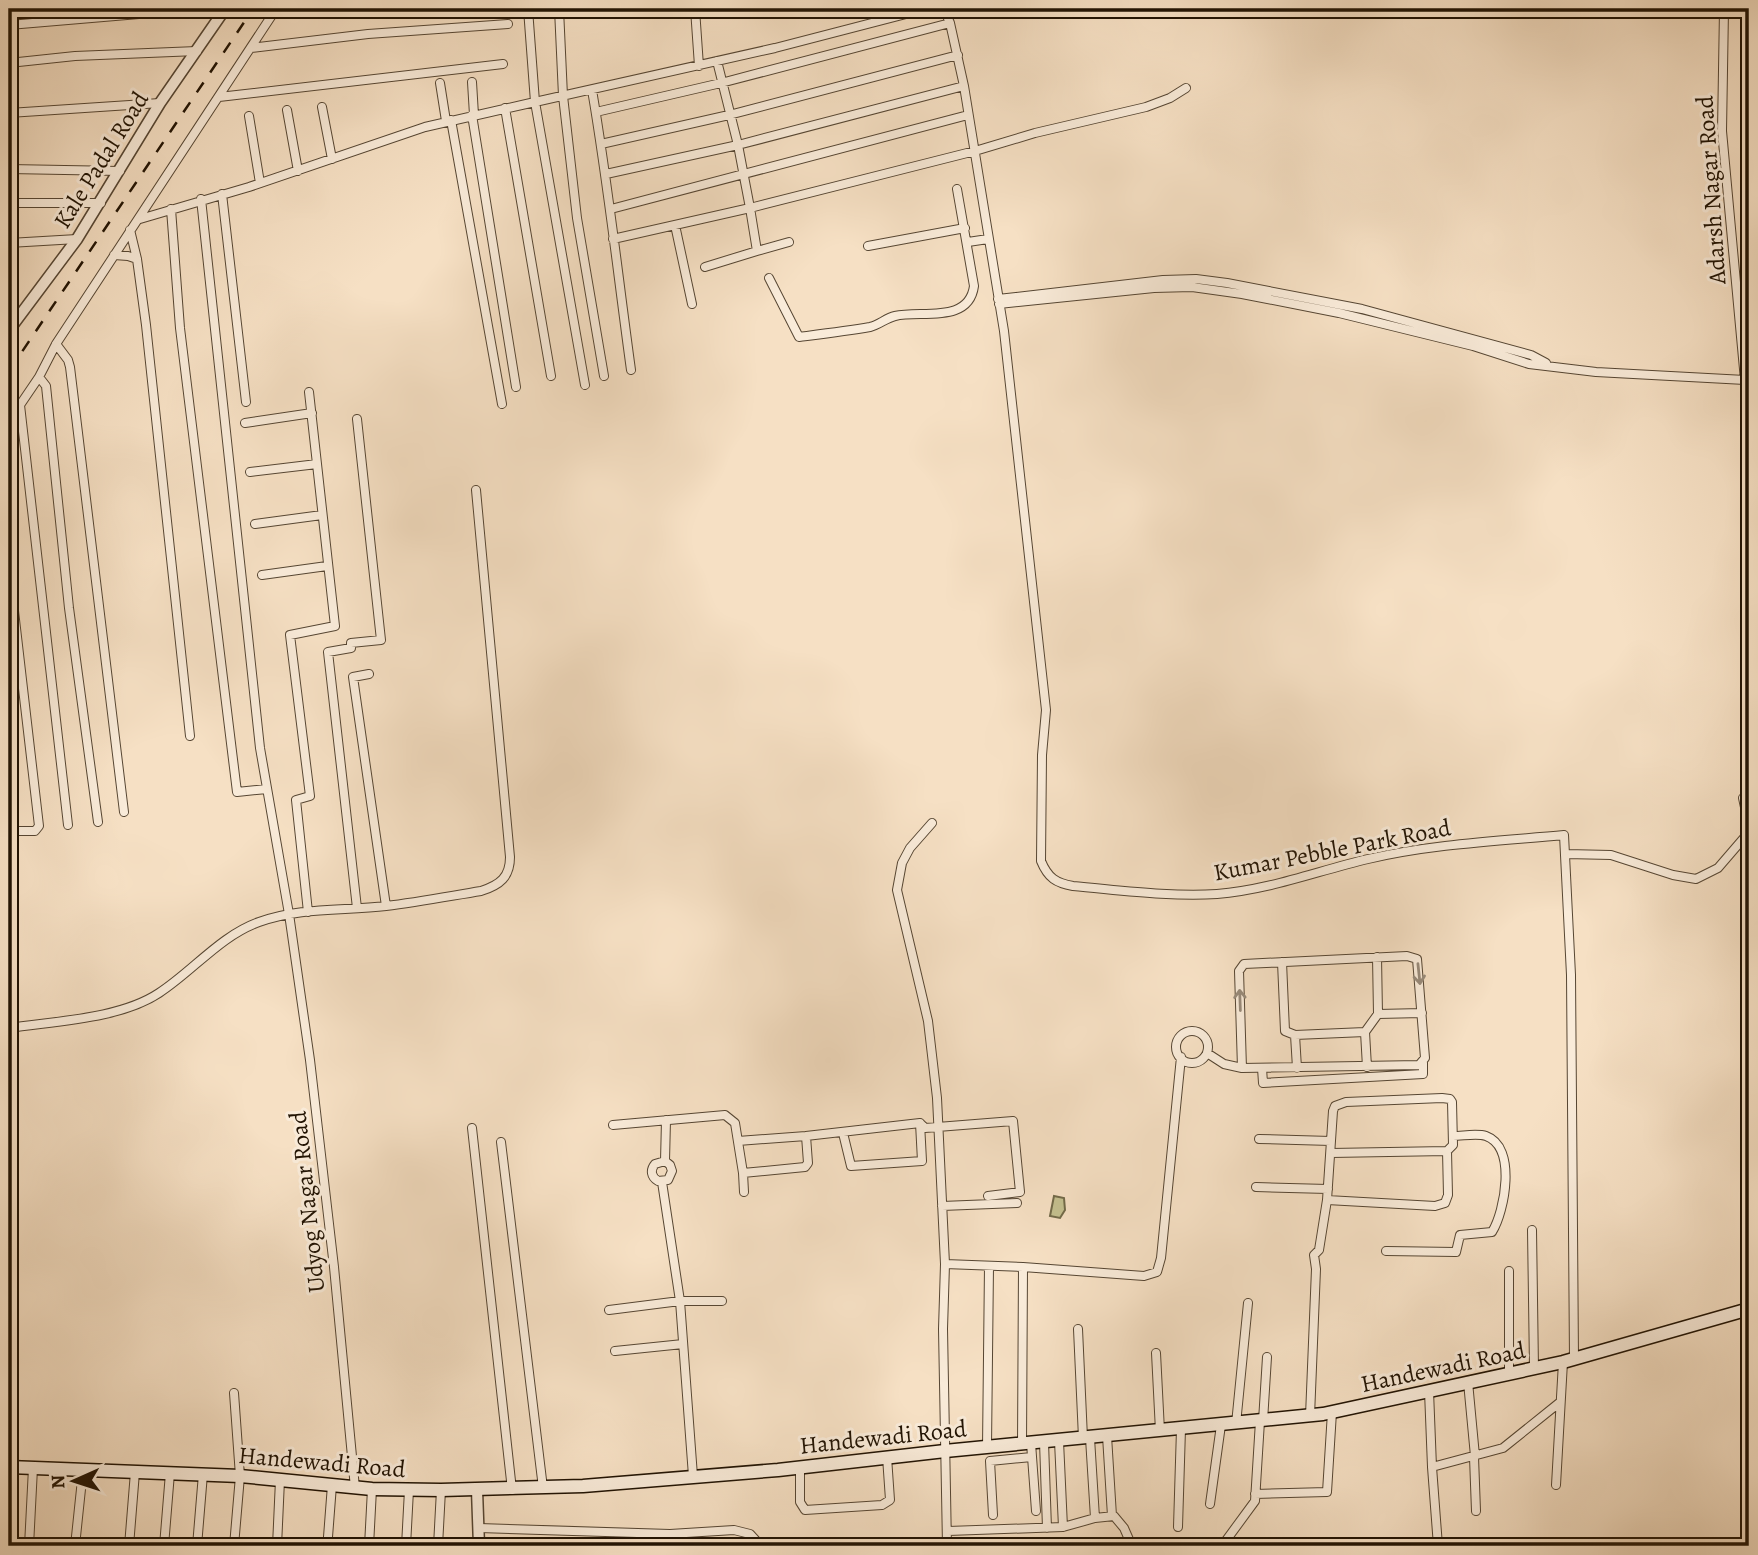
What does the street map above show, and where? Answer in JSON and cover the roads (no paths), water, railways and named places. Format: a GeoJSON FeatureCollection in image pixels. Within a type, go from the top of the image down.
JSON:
{"type":"FeatureCollection","features":[{"type":"Feature","properties":{"kind":"main road","name":"Handewadi Road"},"geometry":{"type":"LineString","coordinates":[[9,1467],[240,1476],[355,1488],[409,1490],[512,1490],[800,1468],[945,1451],[1310,1416],[1568,1361],[1749,1309]]}},
{"type":"Feature","properties":{"kind":"street"},"geometry":{"type":"LineString","coordinates":[[9,25],[225,9]]}},
{"type":"Feature","properties":{"kind":"street","name":"Kale Padal Road"},"geometry":{"type":"LineString","coordinates":[[9,330],[77,239],[160,103],[225,9]]}},
{"type":"Feature","properties":{"kind":"street"},"geometry":{"type":"LineString","coordinates":[[9,417],[39,377],[56,344],[275,11],[384,9]]}},
{"type":"Feature","properties":{"kind":"street"},"geometry":{"type":"LineString","coordinates":[[528,9],[536,103],[585,385]]}},
{"type":"Feature","properties":{"kind":"street"},"geometry":{"type":"LineString","coordinates":[[559,9],[563,96],[577,218],[604,376]]}},
{"type":"Feature","properties":{"kind":"street"},"geometry":{"type":"LineString","coordinates":[[695,9],[699,66]]}},
{"type":"Feature","properties":{"kind":"street"},"geometry":{"type":"LineString","coordinates":[[140,219],[298,171],[448,120],[699,66],[909,13],[931,9],[944,10],[950,23],[964,86],[999,301]]}},
{"type":"Feature","properties":{"kind":"street","name":"Adarsh Nagar Road"},"geometry":{"type":"LineString","coordinates":[[999,301],[1163,280],[1196,279],[1401,319],[1531,355],[1548,365],[1596,372],[1745,380],[1722,131],[1724,9]]}},
{"type":"Feature","properties":{"kind":"street"},"geometry":{"type":"LineString","coordinates":[[596,112],[721,83],[950,23]]}},
{"type":"Feature","properties":{"kind":"street"},"geometry":{"type":"LineString","coordinates":[[251,48],[368,34],[508,24]]}},
{"type":"Feature","properties":{"kind":"street"},"geometry":{"type":"LineString","coordinates":[[9,63],[197,51]]}},
{"type":"Feature","properties":{"kind":"street"},"geometry":{"type":"LineString","coordinates":[[601,144],[729,115],[958,55]]}},
{"type":"Feature","properties":{"kind":"street"},"geometry":{"type":"LineString","coordinates":[[717,61],[737,145],[757,251]]}},
{"type":"Feature","properties":{"kind":"street"},"geometry":{"type":"LineString","coordinates":[[219,97],[503,64]]}},
{"type":"Feature","properties":{"kind":"street"},"geometry":{"type":"LineString","coordinates":[[472,82],[473,115],[516,387]]}},
{"type":"Feature","properties":{"kind":"street"},"geometry":{"type":"LineString","coordinates":[[440,83],[502,404]]}},
{"type":"Feature","properties":{"kind":"street"},"geometry":{"type":"LineString","coordinates":[[606,173],[737,145],[964,86]]}},
{"type":"Feature","properties":{"kind":"street"},"geometry":{"type":"LineString","coordinates":[[613,239],[750,208],[975,151],[1035,133],[1146,107],[1170,98],[1186,88]]}},
{"type":"Feature","properties":{"kind":"street"},"geometry":{"type":"LineString","coordinates":[[592,90],[606,173],[631,370]]}},
{"type":"Feature","properties":{"kind":"street"},"geometry":{"type":"LineString","coordinates":[[9,113],[160,103]]}},
{"type":"Feature","properties":{"kind":"street"},"geometry":{"type":"LineString","coordinates":[[322,107],[332,159]]}},
{"type":"Feature","properties":{"kind":"street"},"geometry":{"type":"LineString","coordinates":[[505,108],[551,376]]}},
{"type":"Feature","properties":{"kind":"street"},"geometry":{"type":"LineString","coordinates":[[286,110],[298,171]]}},
{"type":"Feature","properties":{"kind":"street"},"geometry":{"type":"LineString","coordinates":[[611,209],[968,115]]}},
{"type":"Feature","properties":{"kind":"street"},"geometry":{"type":"LineString","coordinates":[[248,116],[260,183]]}},
{"type":"Feature","properties":{"kind":"street"},"geometry":{"type":"LineString","coordinates":[[9,169],[120,171]]}},
{"type":"Feature","properties":{"kind":"street"},"geometry":{"type":"LineString","coordinates":[[769,278],[799,337],[874,326],[893,316],[937,314],[959,309],[972,297],[974,286],[957,189]]}},
{"type":"Feature","properties":{"kind":"street"},"geometry":{"type":"LineString","coordinates":[[222,194],[246,402]]}},
{"type":"Feature","properties":{"kind":"street","name":"Udyog Nagar Road"},"geometry":{"type":"LineString","coordinates":[[201,200],[260,748],[289,914],[310,1060],[355,1488]]}},
{"type":"Feature","properties":{"kind":"street"},"geometry":{"type":"LineString","coordinates":[[9,203],[101,203]]}},
{"type":"Feature","properties":{"kind":"street"},"geometry":{"type":"LineString","coordinates":[[171,209],[180,328],[237,792],[267,789]]}},
{"type":"Feature","properties":{"kind":"street"},"geometry":{"type":"LineString","coordinates":[[675,225],[692,304]]}},
{"type":"Feature","properties":{"kind":"street"},"geometry":{"type":"LineString","coordinates":[[869,246],[965,228]]}},
{"type":"Feature","properties":{"kind":"street"},"geometry":{"type":"LineString","coordinates":[[130,230],[146,325],[190,736]]}},
{"type":"Feature","properties":{"kind":"street"},"geometry":{"type":"LineString","coordinates":[[9,243],[77,239]]}},
{"type":"Feature","properties":{"kind":"street"},"geometry":{"type":"LineString","coordinates":[[968,242],[988,239]]}},
{"type":"Feature","properties":{"kind":"street"},"geometry":{"type":"LineString","coordinates":[[705,267],[789,242]]}},
{"type":"Feature","properties":{"kind":"street"},"geometry":{"type":"LineString","coordinates":[[114,255],[136,259]]}},
{"type":"Feature","properties":{"kind":"street","name":"Kumar Pebble Park Road"},"geometry":{"type":"LineString","coordinates":[[999,301],[1046,709],[1042,755],[1041,862],[1051,879],[1058,883],[1193,895],[1216,894],[1266,887],[1395,854],[1457,845],[1564,835],[1566,854]]}},
{"type":"Feature","properties":{"kind":"street"},"geometry":{"type":"LineString","coordinates":[[56,344],[70,367],[124,812]]}},
{"type":"Feature","properties":{"kind":"street"},"geometry":{"type":"LineString","coordinates":[[39,377],[46,386],[68,594],[97,821]]}},
{"type":"Feature","properties":{"kind":"street"},"geometry":{"type":"LineString","coordinates":[[308,912],[296,800],[310,796],[290,635],[335,626],[309,392]]}},
{"type":"Feature","properties":{"kind":"street"},"geometry":{"type":"LineString","coordinates":[[20,405],[68,825]]}},
{"type":"Feature","properties":{"kind":"street"},"geometry":{"type":"LineString","coordinates":[[245,423],[312,413]]}},
{"type":"Feature","properties":{"kind":"street"},"geometry":{"type":"LineString","coordinates":[[357,419],[381,640],[351,643],[351,648],[328,652],[357,908]]}},
{"type":"Feature","properties":{"kind":"street"},"geometry":{"type":"LineString","coordinates":[[250,472],[317,464]]}},
{"type":"Feature","properties":{"kind":"street"},"geometry":{"type":"LineString","coordinates":[[9,1028],[129,1007],[158,994],[216,947],[240,930],[256,923],[289,914],[386,906],[481,891],[501,882],[510,867],[476,490]]}},
{"type":"Feature","properties":{"kind":"street"},"geometry":{"type":"LineString","coordinates":[[255,524],[322,515]]}},
{"type":"Feature","properties":{"kind":"street"},"geometry":{"type":"LineString","coordinates":[[261,575],[327,566]]}},
{"type":"Feature","properties":{"kind":"street"},"geometry":{"type":"LineString","coordinates":[[9,568],[40,826],[35,831],[9,831]]}},
{"type":"Feature","properties":{"kind":"street"},"geometry":{"type":"LineString","coordinates":[[369,674],[353,677],[386,906]]}},
{"type":"Feature","properties":{"kind":"street"},"geometry":{"type":"LineString","coordinates":[[1749,798],[1743,798],[1749,826]]}},
{"type":"Feature","properties":{"kind":"street"},"geometry":{"type":"LineString","coordinates":[[932,823],[910,848],[902,863],[897,890],[928,1021],[939,1127],[945,1264],[943,1329],[947,1546]]}},
{"type":"Feature","properties":{"kind":"street"},"geometry":{"type":"LineString","coordinates":[[1556,1485],[1559,1403],[1568,1361],[1571,975],[1566,854],[1611,855],[1673,875],[1696,879],[1718,868],[1749,832]]}},
{"type":"Feature","properties":{"kind":"street"},"geometry":{"type":"LineString","coordinates":[[1242,1068],[1240,966],[1248,963],[1377,957],[1407,956],[1417,959],[1425,1058],[1423,1074],[1264,1083],[1262,1068]]}},
{"type":"Feature","properties":{"kind":"street"},"geometry":{"type":"LineString","coordinates":[[1367,1067],[1365,1032],[1378,1014],[1377,957]]}},
{"type":"Feature","properties":{"kind":"street"},"geometry":{"type":"LineString","coordinates":[[1282,962],[1285,1031],[1295,1035],[1365,1032]]}},
{"type":"Feature","properties":{"kind":"street"},"geometry":{"type":"LineString","coordinates":[[1378,1014],[1422,1013]]}},
{"type":"Feature","properties":{"kind":"street"},"geometry":{"type":"LineString","coordinates":[[945,1264],[1138,1276],[1157,1272],[1161,1258],[1181,1058],[1177,1046],[1182,1035],[1187,1032],[1199,1032],[1204,1036],[1207,1053],[1198,1062],[1181,1058]]}},
{"type":"Feature","properties":{"kind":"street"},"geometry":{"type":"LineString","coordinates":[[1295,1035],[1297,1068]]}},
{"type":"Feature","properties":{"kind":"street"},"geometry":{"type":"LineString","coordinates":[[1207,1053],[1224,1064],[1242,1068],[1413,1066],[1423,1063]]}},
{"type":"Feature","properties":{"kind":"street"},"geometry":{"type":"LineString","coordinates":[[1310,1416],[1317,1269],[1314,1255],[1318,1250],[1327,1200],[1333,1111],[1340,1104],[1415,1099],[1450,1099],[1453,1106],[1453,1145],[1447,1151],[1331,1153]]}},
{"type":"Feature","properties":{"kind":"street"},"geometry":{"type":"LineString","coordinates":[[613,1125],[725,1115],[735,1123],[744,1192]]}},
{"type":"Feature","properties":{"kind":"street"},"geometry":{"type":"LineString","coordinates":[[665,1161],[666,1120]]}},
{"type":"Feature","properties":{"kind":"street"},"geometry":{"type":"LineString","coordinates":[[920,1123],[925,1128],[1013,1121],[1020,1192],[989,1196]]}},
{"type":"Feature","properties":{"kind":"street"},"geometry":{"type":"LineString","coordinates":[[738,1141],[843,1133],[920,1123]]}},
{"type":"Feature","properties":{"kind":"street"},"geometry":{"type":"LineString","coordinates":[[843,1133],[851,1166],[922,1161],[920,1123]]}},
{"type":"Feature","properties":{"kind":"street"},"geometry":{"type":"LineString","coordinates":[[472,1128],[512,1490]]}},
{"type":"Feature","properties":{"kind":"street"},"geometry":{"type":"LineString","coordinates":[[743,1173],[805,1167],[808,1163],[806,1136]]}},
{"type":"Feature","properties":{"kind":"street"},"geometry":{"type":"LineString","coordinates":[[1386,1251],[1456,1252],[1460,1235],[1492,1232],[1507,1183],[1498,1146],[1486,1136],[1453,1136]]}},
{"type":"Feature","properties":{"kind":"street"},"geometry":{"type":"LineString","coordinates":[[1259,1139],[1331,1141]]}},
{"type":"Feature","properties":{"kind":"street"},"geometry":{"type":"LineString","coordinates":[[501,1142],[543,1488]]}},
{"type":"Feature","properties":{"kind":"street"},"geometry":{"type":"LineString","coordinates":[[1327,1200],[1436,1206],[1445,1203],[1448,1195],[1447,1151]]}},
{"type":"Feature","properties":{"kind":"street"},"geometry":{"type":"LineString","coordinates":[[665,1161],[672,1171],[670,1178],[662,1182],[655,1179],[652,1170],[655,1164],[665,1161]]}},
{"type":"Feature","properties":{"kind":"street"},"geometry":{"type":"LineString","coordinates":[[662,1182],[680,1301],[693,1476]]}},
{"type":"Feature","properties":{"kind":"street"},"geometry":{"type":"LineString","coordinates":[[1256,1187],[1328,1189]]}},
{"type":"Feature","properties":{"kind":"street"},"geometry":{"type":"LineString","coordinates":[[942,1206],[1017,1203]]}},
{"type":"Feature","properties":{"kind":"street"},"geometry":{"type":"LineString","coordinates":[[1532,1230],[1534,1368]]}},
{"type":"Feature","properties":{"kind":"street"},"geometry":{"type":"LineString","coordinates":[[987,1447],[989,1266]]}},
{"type":"Feature","properties":{"kind":"street"},"geometry":{"type":"LineString","coordinates":[[1023,1267],[1027,1444],[1047,1528]]}},
{"type":"Feature","properties":{"kind":"street"},"geometry":{"type":"LineString","coordinates":[[1509,1271],[1509,1374]]}},
{"type":"Feature","properties":{"kind":"street"},"geometry":{"type":"LineString","coordinates":[[609,1310],[680,1301],[722,1301]]}},
{"type":"Feature","properties":{"kind":"street"},"geometry":{"type":"LineString","coordinates":[[1236,1424],[1248,1303]]}},
{"type":"Feature","properties":{"kind":"street"},"geometry":{"type":"LineString","coordinates":[[1078,1329],[1095,1518]]}},
{"type":"Feature","properties":{"kind":"street"},"geometry":{"type":"LineString","coordinates":[[615,1350],[683,1344]]}},
{"type":"Feature","properties":{"kind":"street"},"geometry":{"type":"LineString","coordinates":[[1156,1353],[1160,1431]]}},
{"type":"Feature","properties":{"kind":"street"},"geometry":{"type":"LineString","coordinates":[[1222,1546],[1255,1501],[1267,1357]]}},
{"type":"Feature","properties":{"kind":"street"},"geometry":{"type":"LineString","coordinates":[[1468,1382],[1476,1511]]}},
{"type":"Feature","properties":{"kind":"street"},"geometry":{"type":"LineString","coordinates":[[1429,1391],[1438,1546]]}},
{"type":"Feature","properties":{"kind":"street"},"geometry":{"type":"LineString","coordinates":[[234,1394],[240,1476],[234,1546]]}},
{"type":"Feature","properties":{"kind":"street"},"geometry":{"type":"LineString","coordinates":[[1432,1467],[1503,1448],[1559,1403]]}},
{"type":"Feature","properties":{"kind":"street"},"geometry":{"type":"LineString","coordinates":[[1255,1494],[1327,1492],[1332,1412]]}},
{"type":"Feature","properties":{"kind":"street"},"geometry":{"type":"LineString","coordinates":[[1210,1504],[1221,1425]]}},
{"type":"Feature","properties":{"kind":"street"},"geometry":{"type":"LineString","coordinates":[[1178,1527],[1181,1429]]}},
{"type":"Feature","properties":{"kind":"street"},"geometry":{"type":"LineString","coordinates":[[1107,1436],[1112,1516],[1124,1528],[1131,1544],[1135,1546]]}},
{"type":"Feature","properties":{"kind":"street"},"geometry":{"type":"LineString","coordinates":[[1059,1441],[1063,1527]]}},
{"type":"Feature","properties":{"kind":"street"},"geometry":{"type":"LineString","coordinates":[[1027,1444],[1032,1457],[1035,1511]]}},
{"type":"Feature","properties":{"kind":"street"},"geometry":{"type":"LineString","coordinates":[[1012,1460],[1027,1444]]}},
{"type":"Feature","properties":{"kind":"street"},"geometry":{"type":"LineString","coordinates":[[800,1468],[800,1502],[805,1510],[882,1505],[890,1500],[887,1457]]}},
{"type":"Feature","properties":{"kind":"street"},"geometry":{"type":"LineString","coordinates":[[993,1515],[990,1461],[1032,1457]]}},
{"type":"Feature","properties":{"kind":"street"},"geometry":{"type":"LineString","coordinates":[[29,1546],[33,1468]]}},
{"type":"Feature","properties":{"kind":"street"},"geometry":{"type":"LineString","coordinates":[[75,1546],[83,1470]]}},
{"type":"Feature","properties":{"kind":"street"},"geometry":{"type":"LineString","coordinates":[[129,1546],[135,1472]]}},
{"type":"Feature","properties":{"kind":"street"},"geometry":{"type":"LineString","coordinates":[[164,1546],[170,1473]]}},
{"type":"Feature","properties":{"kind":"street"},"geometry":{"type":"LineString","coordinates":[[197,1546],[203,1474]]}},
{"type":"Feature","properties":{"kind":"street"},"geometry":{"type":"LineString","coordinates":[[277,1546],[280,1480]]}},
{"type":"Feature","properties":{"kind":"street"},"geometry":{"type":"LineString","coordinates":[[328,1537],[332,1485]]}},
{"type":"Feature","properties":{"kind":"street"},"geometry":{"type":"LineString","coordinates":[[369,1546],[372,1489]]}},
{"type":"Feature","properties":{"kind":"street"},"geometry":{"type":"LineString","coordinates":[[406,1546],[409,1490]]}},
{"type":"Feature","properties":{"kind":"street"},"geometry":{"type":"LineString","coordinates":[[438,1546],[441,1490]]}},
{"type":"Feature","properties":{"kind":"street"},"geometry":{"type":"LineString","coordinates":[[477,1490],[479,1546]]}},
{"type":"Feature","properties":{"kind":"street"},"geometry":{"type":"LineString","coordinates":[[947,1531],[1063,1527],[1112,1516]]}},
{"type":"Feature","properties":{"kind":"street"},"geometry":{"type":"LineString","coordinates":[[479,1528],[670,1534],[734,1530],[750,1534],[761,1546]]}},
{"type":"Feature","properties":{"kind":"street"},"geometry":{"type":"LineString","coordinates":[[313,1546],[317,1543],[335,1546]]}},
{"type":"Feature","properties":{"kind":"railway"},"geometry":{"type":"LineString","coordinates":[[9,371],[253,9]]}}]}
